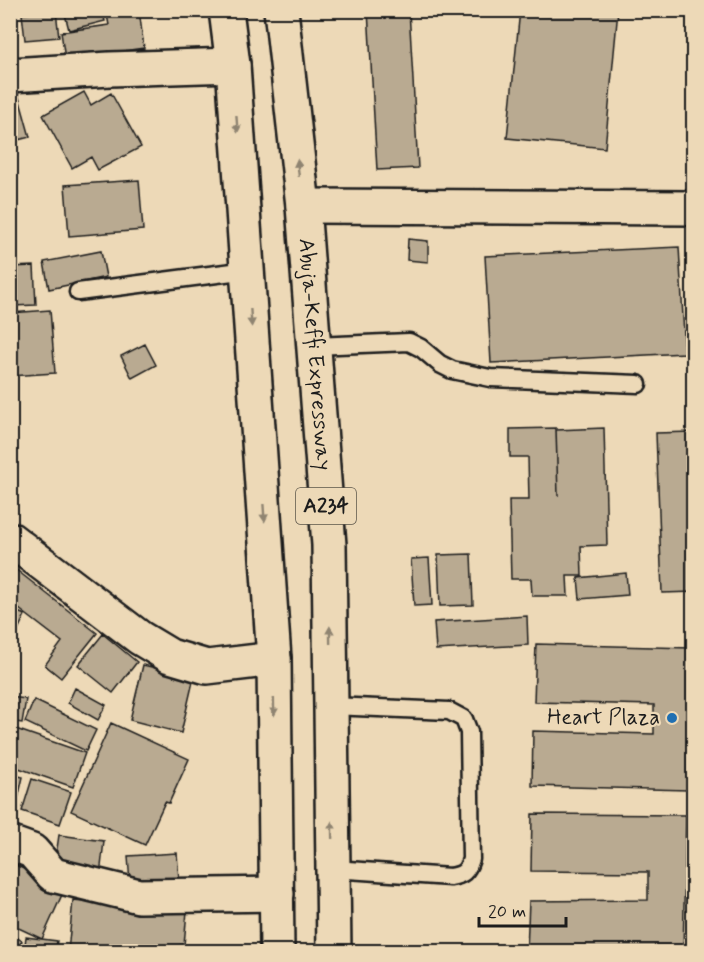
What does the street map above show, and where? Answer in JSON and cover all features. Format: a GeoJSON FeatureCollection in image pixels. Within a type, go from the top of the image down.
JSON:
{"type":"FeatureCollection","features":[{"type":"Feature","properties":{"kind":"main road","name":"A234"},"geometry":{"type":"LineString","coordinates":[[226,10],[233,65],[274,659],[278,951]]}},
{"type":"Feature","properties":{"kind":"main road","name":"Abuja-Keffi Expressway"},"geometry":{"type":"LineString","coordinates":[[281,10],[303,206],[329,545],[334,951]]}},
{"type":"Feature","properties":{"kind":"main road"},"geometry":{"type":"LineString","coordinates":[[10,75],[233,65]]}},
{"type":"Feature","properties":{"kind":"main road"},"geometry":{"type":"LineString","coordinates":[[303,206],[693,208]]}},
{"type":"Feature","properties":{"kind":"main road"},"geometry":{"type":"LineString","coordinates":[[10,539],[140,638],[170,656],[207,667],[274,659]]}},
{"type":"Feature","properties":{"kind":"main road"},"geometry":{"type":"LineString","coordinates":[[10,843],[32,851],[53,875],[139,896],[277,894]]}},
{"type":"Feature","properties":{"kind":"lane"},"geometry":{"type":"LineString","coordinates":[[78,292],[248,270]]}},
{"type":"Feature","properties":{"kind":"lane"},"geometry":{"type":"LineString","coordinates":[[314,346],[410,342],[452,370],[490,378],[638,384]]}},
{"type":"Feature","properties":{"kind":"lane"},"geometry":{"type":"LineString","coordinates":[[331,706],[449,711],[464,720],[470,732],[471,859],[465,872],[450,877],[333,869]]}},
{"type":"Feature","properties":{"kind":"building"},"geometry":{"type":"Polygon","coordinates":[[[64,10],[102,10],[105,21],[69,30],[64,10]]]}},
{"type":"Feature","properties":{"kind":"building"},"geometry":{"type":"Polygon","coordinates":[[[106,10],[139,10],[144,48],[65,59],[61,32],[109,25],[106,10]]]}},
{"type":"Feature","properties":{"kind":"building"},"geometry":{"type":"Polygon","coordinates":[[[368,10],[409,10],[418,168],[377,170],[368,10]]]}},
{"type":"Feature","properties":{"kind":"building"},"geometry":{"type":"Polygon","coordinates":[[[520,10],[618,10],[605,148],[507,138],[520,10]]]}},
{"type":"Feature","properties":{"kind":"building"},"geometry":{"type":"Polygon","coordinates":[[[56,11],[59,37],[25,40],[22,14],[56,11]]]}},
{"type":"Feature","properties":{"kind":"building"},"geometry":{"type":"Polygon","coordinates":[[[15,83],[30,137],[10,142],[10,84],[15,83]]]}},
{"type":"Feature","properties":{"kind":"building"},"geometry":{"type":"Polygon","coordinates":[[[84,92],[91,105],[111,93],[141,147],[98,170],[91,157],[72,168],[43,115],[84,92]]]}},
{"type":"Feature","properties":{"kind":"building"},"geometry":{"type":"Polygon","coordinates":[[[139,180],[143,230],[69,236],[65,185],[139,180]]]}},
{"type":"Feature","properties":{"kind":"building"},"geometry":{"type":"Polygon","coordinates":[[[408,239],[428,241],[428,262],[407,260],[408,239]]]}},
{"type":"Feature","properties":{"kind":"building"},"geometry":{"type":"Polygon","coordinates":[[[679,247],[685,353],[491,363],[485,256],[679,247]]]}},
{"type":"Feature","properties":{"kind":"building"},"geometry":{"type":"Polygon","coordinates":[[[101,251],[106,277],[49,289],[44,262],[101,251]]]}},
{"type":"Feature","properties":{"kind":"building"},"geometry":{"type":"Polygon","coordinates":[[[34,266],[36,305],[12,306],[10,267],[34,266]]]}},
{"type":"Feature","properties":{"kind":"building"},"geometry":{"type":"Polygon","coordinates":[[[50,310],[55,373],[10,376],[10,313],[50,310]]]}},
{"type":"Feature","properties":{"kind":"building"},"geometry":{"type":"Polygon","coordinates":[[[145,344],[156,365],[132,378],[121,356],[145,344]]]}},
{"type":"Feature","properties":{"kind":"building"},"geometry":{"type":"Polygon","coordinates":[[[556,428],[556,430],[604,428],[607,545],[581,546],[582,576],[567,576],[568,596],[532,596],[531,579],[511,579],[509,500],[529,500],[528,457],[510,457],[510,429],[556,428]]]}},
{"type":"Feature","properties":{"kind":"building"},"geometry":{"type":"Polygon","coordinates":[[[692,432],[694,592],[662,593],[656,433],[692,432]]]}},
{"type":"Feature","properties":{"kind":"building"},"geometry":{"type":"Polygon","coordinates":[[[471,554],[473,605],[440,606],[438,555],[471,554]]]}},
{"type":"Feature","properties":{"kind":"building"},"geometry":{"type":"Polygon","coordinates":[[[429,558],[432,605],[414,606],[411,559],[429,558]]]}},
{"type":"Feature","properties":{"kind":"building"},"geometry":{"type":"Polygon","coordinates":[[[10,565],[97,633],[61,678],[45,665],[62,642],[10,602],[10,565]]]}},
{"type":"Feature","properties":{"kind":"building"},"geometry":{"type":"Polygon","coordinates":[[[626,573],[628,595],[580,599],[578,578],[626,573]]]}},
{"type":"Feature","properties":{"kind":"building"},"geometry":{"type":"Polygon","coordinates":[[[10,609],[25,615],[10,647],[10,609]]]}},
{"type":"Feature","properties":{"kind":"building"},"geometry":{"type":"Polygon","coordinates":[[[527,616],[528,645],[436,650],[434,622],[527,616]]]}},
{"type":"Feature","properties":{"kind":"building"},"geometry":{"type":"Polygon","coordinates":[[[103,634],[137,662],[113,693],[78,665],[103,634]]]}},
{"type":"Feature","properties":{"kind":"building","name":"Heart Plaza"},"geometry":{"type":"Polygon","coordinates":[[[536,644],[691,648],[688,790],[532,786],[533,731],[654,734],[654,705],[534,702],[536,644]]]}},
{"type":"Feature","properties":{"kind":"building"},"geometry":{"type":"Polygon","coordinates":[[[143,665],[194,677],[181,733],[130,720],[143,665]]]}},
{"type":"Feature","properties":{"kind":"building"},"geometry":{"type":"Polygon","coordinates":[[[75,688],[106,705],[98,720],[68,703],[75,688]]]}},
{"type":"Feature","properties":{"kind":"building"},"geometry":{"type":"Polygon","coordinates":[[[10,697],[26,699],[22,723],[10,721],[10,697]]]}},
{"type":"Feature","properties":{"kind":"building"},"geometry":{"type":"Polygon","coordinates":[[[34,700],[96,730],[86,751],[25,722],[34,700]]]}},
{"type":"Feature","properties":{"kind":"building"},"geometry":{"type":"Polygon","coordinates":[[[111,723],[189,759],[169,803],[165,802],[145,845],[71,811],[111,723]]]}},
{"type":"Feature","properties":{"kind":"building"},"geometry":{"type":"Polygon","coordinates":[[[10,727],[85,753],[73,787],[10,765],[10,727]]]}},
{"type":"Feature","properties":{"kind":"building"},"geometry":{"type":"Polygon","coordinates":[[[10,774],[23,777],[13,820],[10,819],[10,774]]]}},
{"type":"Feature","properties":{"kind":"building"},"geometry":{"type":"Polygon","coordinates":[[[32,779],[71,792],[60,824],[22,811],[32,779]]]}},
{"type":"Feature","properties":{"kind":"building"},"geometry":{"type":"Polygon","coordinates":[[[532,814],[686,815],[683,952],[527,952],[529,901],[648,900],[648,872],[531,871],[532,814]]]}},
{"type":"Feature","properties":{"kind":"building"},"geometry":{"type":"Polygon","coordinates":[[[59,835],[104,841],[100,875],[54,869],[59,835]]]}},
{"type":"Feature","properties":{"kind":"building"},"geometry":{"type":"Polygon","coordinates":[[[177,853],[179,880],[130,883],[128,856],[177,853]]]}},
{"type":"Feature","properties":{"kind":"building"},"geometry":{"type":"Polygon","coordinates":[[[13,864],[65,888],[42,939],[10,924],[10,870],[13,864]]]}},
{"type":"Feature","properties":{"kind":"building"},"geometry":{"type":"Polygon","coordinates":[[[73,900],[187,911],[184,945],[180,945],[179,952],[68,952],[73,900]]]}},
{"type":"Feature","properties":{"kind":"building"},"geometry":{"type":"Polygon","coordinates":[[[10,933],[22,941],[15,952],[10,952],[10,933]]]}},
{"type":"Feature","properties":{"kind":"building"},"geometry":{"type":"Polygon","coordinates":[[[26,937],[57,941],[55,952],[24,952],[26,937]]]}},
{"type":"Feature","properties":{"kind":"place","name":"Heart Plaza"},"geometry":{"type":"Point","coordinates":[672,718]}}]}
